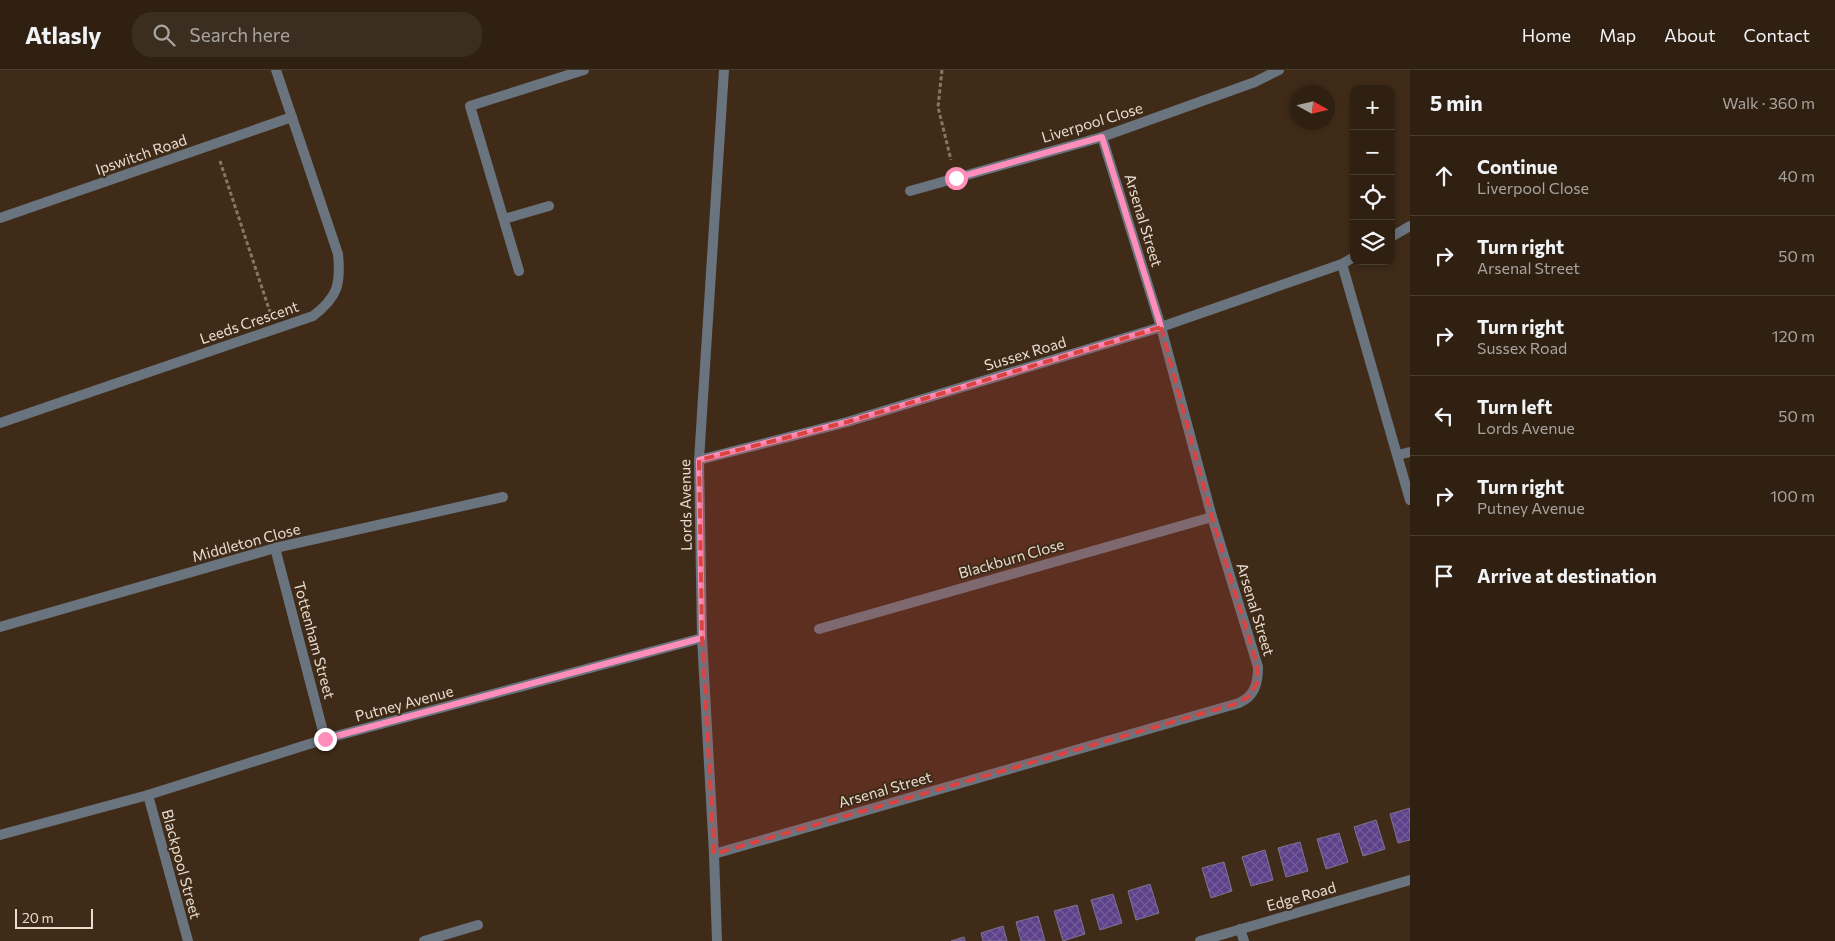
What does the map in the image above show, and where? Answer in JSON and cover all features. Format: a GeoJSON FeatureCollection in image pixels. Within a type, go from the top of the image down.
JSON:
{"type":"FeatureCollection","features":[{"type":"Feature","properties":{"kind":"street","name":"Leeds Crescent"},"geometry":{"type":"LineString","coordinates":[[0,423],[313,316],[325,307],[333,297],[338,286],[340,273],[338,254],[276,70]]}},
{"type":"Feature","properties":{"kind":"street"},"geometry":{"type":"LineString","coordinates":[[519,272],[470,106],[584,70]]}},
{"type":"Feature","properties":{"kind":"street","name":"Lords Avenue"},"geometry":{"type":"LineString","coordinates":[[717,941],[702,638],[699,460],[724,70]]}},
{"type":"Feature","properties":{"kind":"street","name":"Liverpool Close"},"geometry":{"type":"LineString","coordinates":[[910,191],[1102,137],[1255,82],[1278,70]]}},
{"type":"Feature","properties":{"kind":"street","name":"Ipswitch Road"},"geometry":{"type":"LineString","coordinates":[[0,218],[292,118]]}},
{"type":"Feature","properties":{"kind":"street","name":"Arsenal Street"},"geometry":{"type":"LineString","coordinates":[[714,854],[1245,700],[1255,688],[1258,681],[1258,667],[1212,517],[1161,327],[1102,137]]}},
{"type":"Feature","properties":{"kind":"street"},"geometry":{"type":"LineString","coordinates":[[504,219],[549,206]]}},
{"type":"Feature","properties":{"kind":"street"},"geometry":{"type":"LineString","coordinates":[[1395,234],[1410,226]]}},
{"type":"Feature","properties":{"kind":"street","name":"Sussex Road"},"geometry":{"type":"LineString","coordinates":[[699,460],[847,422],[1161,327],[1342,264],[1350,259]]}},
{"type":"Feature","properties":{"kind":"street"},"geometry":{"type":"LineString","coordinates":[[1342,264],[1410,500]]}},
{"type":"Feature","properties":{"kind":"street"},"geometry":{"type":"LineString","coordinates":[[1398,455],[1410,452]]}},
{"type":"Feature","properties":{"kind":"street","name":"Middleton Close"},"geometry":{"type":"LineString","coordinates":[[0,627],[276,548],[502,497]]}},
{"type":"Feature","properties":{"kind":"street","name":"Blackburn Close"},"geometry":{"type":"LineString","coordinates":[[819,629],[1212,517]]}},
{"type":"Feature","properties":{"kind":"street","name":"Tottenham Street"},"geometry":{"type":"LineString","coordinates":[[276,548],[325,739]]}},
{"type":"Feature","properties":{"kind":"street","name":"Putney Avenue"},"geometry":{"type":"LineString","coordinates":[[0,835],[148,795],[325,739],[702,638]]}},
{"type":"Feature","properties":{"kind":"street","name":"Blackpool Street"},"geometry":{"type":"LineString","coordinates":[[148,795],[188,941]]}},
{"type":"Feature","properties":{"kind":"street","name":"Edge Road"},"geometry":{"type":"LineString","coordinates":[[1200,941],[1410,880]]}},
{"type":"Feature","properties":{"kind":"street"},"geometry":{"type":"LineString","coordinates":[[424,941],[478,925]]}},
{"type":"Feature","properties":{"kind":"street"},"geometry":{"type":"LineString","coordinates":[[1240,929],[1244,941]]}},
{"type":"Feature","properties":{"kind":"path"},"geometry":{"type":"LineString","coordinates":[[942,70],[938,107],[956,178]]}},
{"type":"Feature","properties":{"kind":"path"},"geometry":{"type":"LineString","coordinates":[[215,144],[275,329]]}},
{"type":"Feature","properties":{"kind":"highlighted area"},"geometry":{"type":"Polygon","coordinates":[[[1161,327],[1212,517],[1258,667],[1258,681],[1251,695],[1239,703],[714,854],[702,638],[699,460],[847,422],[1161,327]]]}},
{"type":"Feature","properties":{"kind":"building"},"geometry":{"type":"Polygon","coordinates":[[[1410,808],[1410,840],[1398,843],[1390,814],[1410,808]]]}},
{"type":"Feature","properties":{"kind":"building"},"geometry":{"type":"Polygon","coordinates":[[[1376,820],[1385,849],[1363,856],[1354,827],[1376,820]]]}},
{"type":"Feature","properties":{"kind":"building"},"geometry":{"type":"Polygon","coordinates":[[[1339,833],[1348,862],[1326,869],[1317,839],[1339,833]]]}},
{"type":"Feature","properties":{"kind":"building"},"geometry":{"type":"Polygon","coordinates":[[[1300,842],[1308,871],[1286,877],[1278,848],[1300,842]]]}},
{"type":"Feature","properties":{"kind":"building"},"geometry":{"type":"Polygon","coordinates":[[[1265,850],[1273,880],[1251,886],[1242,857],[1265,850]]]}},
{"type":"Feature","properties":{"kind":"building"},"geometry":{"type":"Polygon","coordinates":[[[1224,862],[1232,891],[1211,898],[1202,868],[1224,862]]]}},
{"type":"Feature","properties":{"kind":"building"},"geometry":{"type":"Polygon","coordinates":[[[1150,884],[1159,913],[1136,920],[1128,891],[1150,884]]]}},
{"type":"Feature","properties":{"kind":"building"},"geometry":{"type":"Polygon","coordinates":[[[1113,894],[1122,923],[1100,930],[1091,900],[1113,894]]]}},
{"type":"Feature","properties":{"kind":"building"},"geometry":{"type":"Polygon","coordinates":[[[1077,905],[1085,934],[1063,941],[1054,911],[1077,905]]]}},
{"type":"Feature","properties":{"kind":"building"},"geometry":{"type":"Polygon","coordinates":[[[1038,916],[1045,941],[1021,941],[1016,922],[1038,916]]]}},
{"type":"Feature","properties":{"kind":"building"},"geometry":{"type":"Polygon","coordinates":[[[1003,926],[1007,941],[983,941],[981,933],[1003,926]]]}},
{"type":"Feature","properties":{"kind":"building"},"geometry":{"type":"Polygon","coordinates":[[[964,937],[965,941],[951,941],[964,937]]]}},
{"type":"Feature","properties":{"kind":"route"},"geometry":{"type":"LineString","coordinates":[[325,739],[702,638],[699,460],[847,422],[1161,327],[1102,137],[956,178]]}}]}
